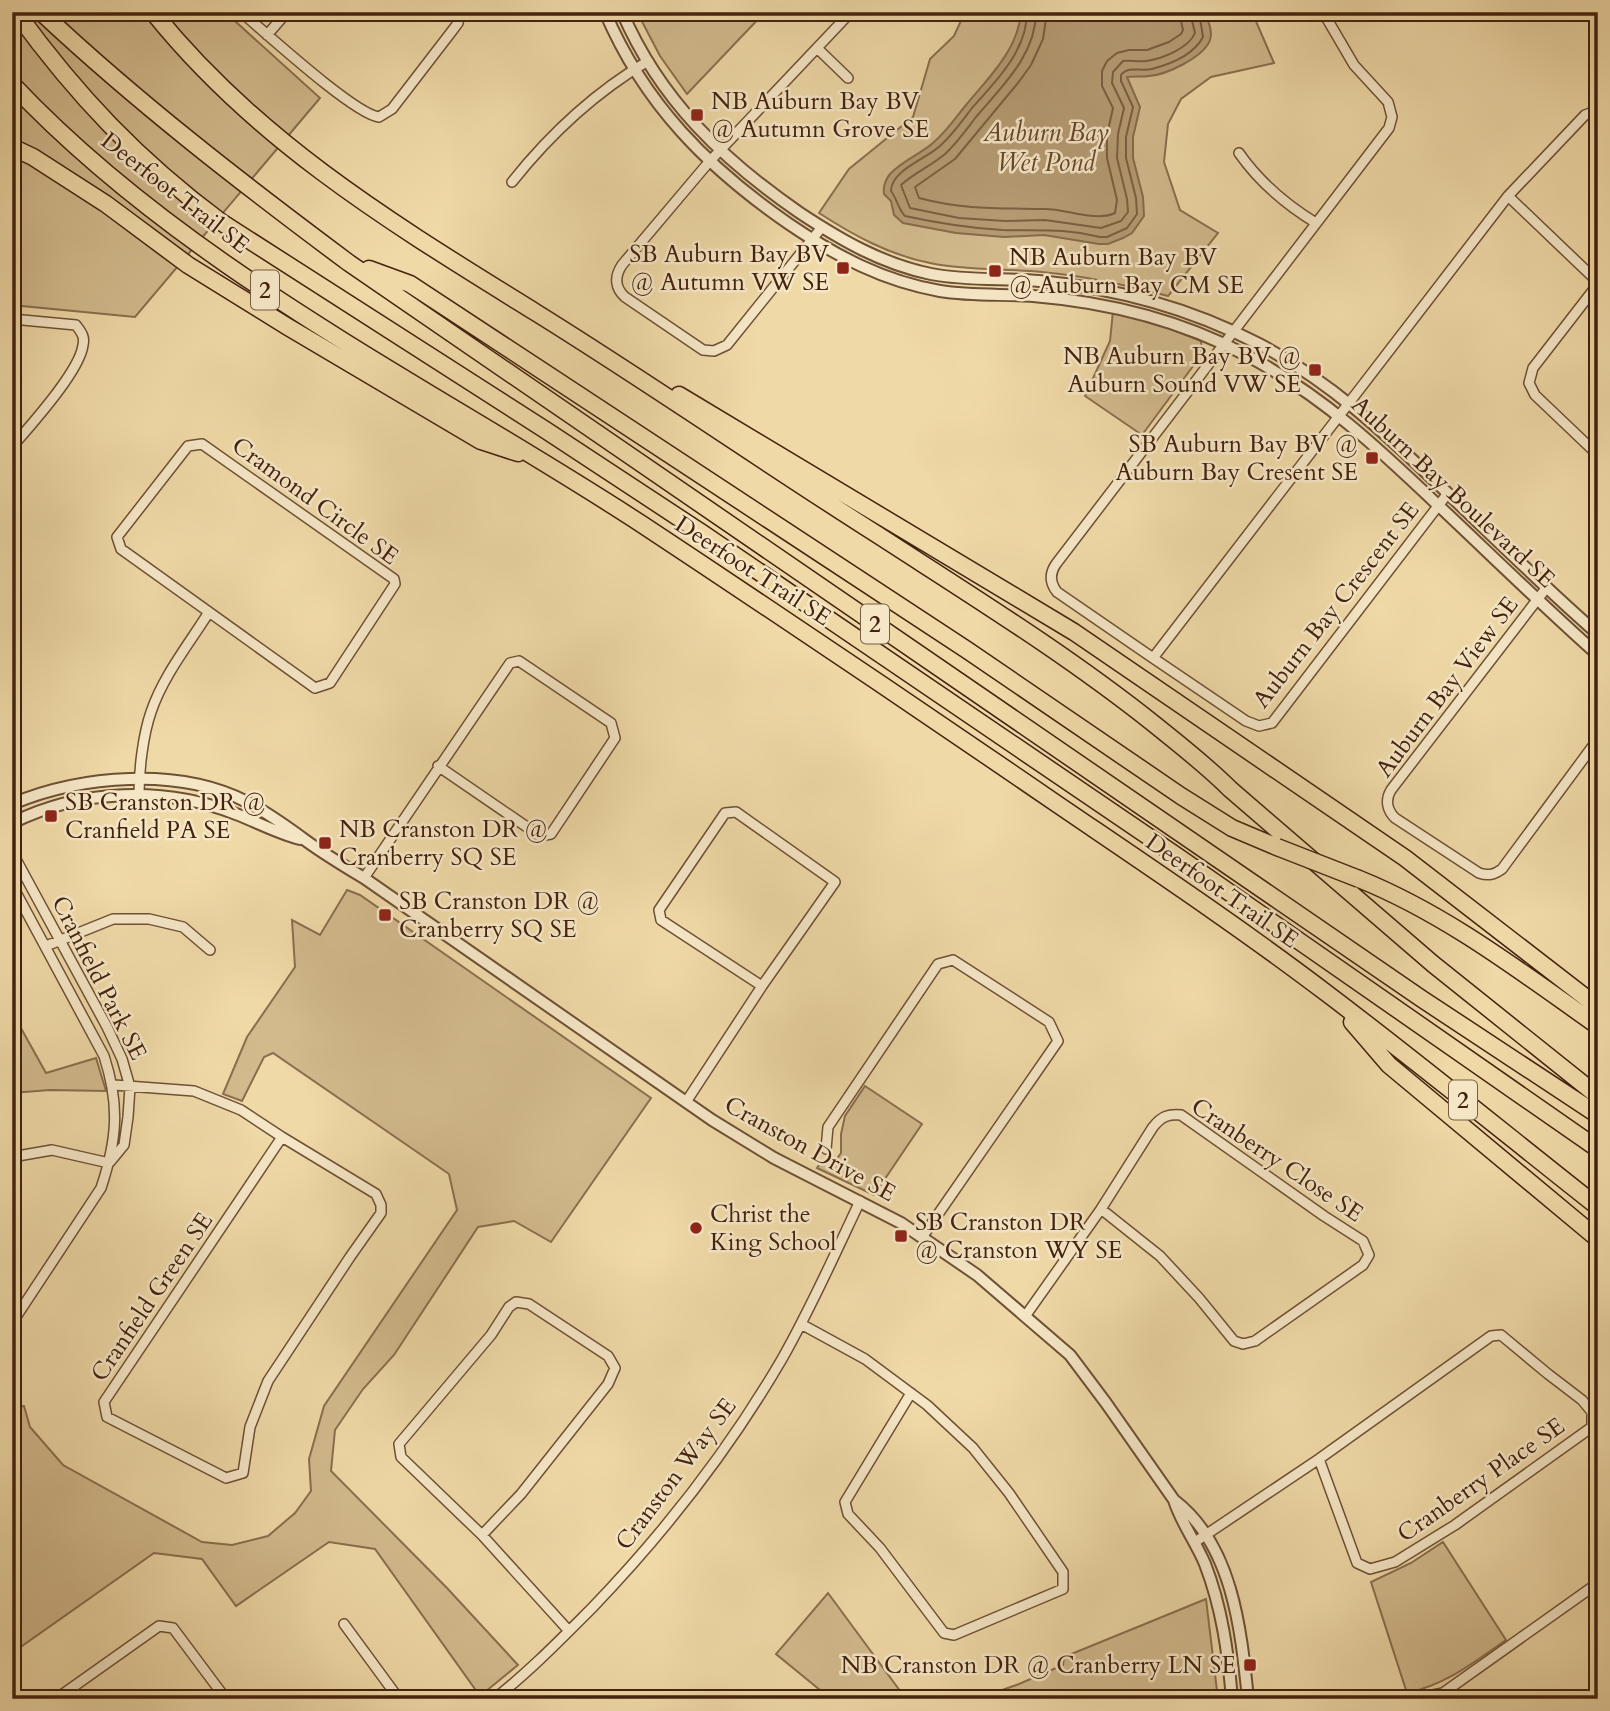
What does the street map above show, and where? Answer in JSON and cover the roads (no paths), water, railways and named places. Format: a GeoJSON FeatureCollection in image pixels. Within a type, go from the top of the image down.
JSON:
{"type":"FeatureCollection","features":[{"type":"Feature","properties":{"kind":"highway"},"geometry":{"type":"LineString","coordinates":[[16,12],[75,88],[128,145],[179,191],[221,222],[547,430],[702,533],[1188,864],[1598,1149]]}},
{"type":"Feature","properties":{"kind":"highway","name":"Deerfoot Trail SE"},"geometry":{"type":"LineString","coordinates":[[41,12],[162,119],[232,176],[349,263],[1422,999],[1598,1115]]}},
{"type":"Feature","properties":{"kind":"highway"},"geometry":{"type":"LineString","coordinates":[[153,12],[179,44],[232,99],[289,148],[428,246],[1050,646],[1211,771],[1422,955],[1598,1096]]}},
{"type":"Feature","properties":{"kind":"highway","name":"Deerfoot Trail SE"},"geometry":{"type":"LineString","coordinates":[[12,84],[106,172],[231,268],[543,460],[874,678],[1328,994],[1598,1207]]}},
{"type":"Feature","properties":{"kind":"highway"},"geometry":{"type":"LineString","coordinates":[[12,147],[33,157],[106,204],[188,265],[481,441],[543,460]]}},
{"type":"Feature","properties":{"kind":"highway"},"geometry":{"type":"LineString","coordinates":[[349,263],[410,284],[967,650],[1232,828],[1406,900],[1440,919],[1598,1026]]}},
{"type":"Feature","properties":{"kind":"highway"},"geometry":{"type":"LineString","coordinates":[[587,347],[604,350],[1074,632],[1405,858],[1598,1007]]}},
{"type":"Feature","properties":{"kind":"highway"},"geometry":{"type":"LineString","coordinates":[[1328,994],[1389,1065],[1598,1239]]}},
{"type":"Feature","properties":{"kind":"street"},"geometry":{"type":"LineString","coordinates":[[241,12],[365,113],[379,117],[392,109],[453,31],[460,12]]}},
{"type":"Feature","properties":{"kind":"street"},"geometry":{"type":"LineString","coordinates":[[267,35],[287,12]]}},
{"type":"Feature","properties":{"kind":"street","name":"Auburn Bay Boulevard SE"},"geometry":{"type":"LineString","coordinates":[[605,12],[634,69],[663,111],[709,162],[756,201],[812,239],[854,264],[915,286],[957,294],[1038,297],[1112,307],[1172,324],[1224,344],[1281,374],[1339,414],[1598,655]]}},
{"type":"Feature","properties":{"kind":"street","name":"Auburn Bay Boulevard SE"},"geometry":{"type":"LineString","coordinates":[[622,12],[648,61],[679,106],[719,150],[755,181],[822,227],[872,255],[928,274],[970,279],[1043,281],[1111,291],[1167,306],[1233,331],[1303,369],[1349,402],[1598,634]]}},
{"type":"Feature","properties":{"kind":"street"},"geometry":{"type":"LineString","coordinates":[[822,227],[727,345],[718,351],[703,350],[622,295],[617,282],[619,271],[664,213],[719,150],[851,12]]}},
{"type":"Feature","properties":{"kind":"street"},"geometry":{"type":"LineString","coordinates":[[1323,12],[1354,65],[1388,102],[1392,117],[1384,135],[1056,564],[1051,575],[1057,592],[1153,658],[1507,196],[1585,116],[1598,110]]}},
{"type":"Feature","properties":{"kind":"street"},"geometry":{"type":"LineString","coordinates":[[817,48],[848,78]]}},
{"type":"Feature","properties":{"kind":"street"},"geometry":{"type":"LineString","coordinates":[[512,182],[566,121],[601,92],[648,61]]}},
{"type":"Feature","properties":{"kind":"street"},"geometry":{"type":"LineString","coordinates":[[1239,153],[1277,196],[1316,223]]}},
{"type":"Feature","properties":{"kind":"street"},"geometry":{"type":"LineString","coordinates":[[1507,196],[1598,283],[1533,368],[1529,383],[1535,395],[1598,455]]}},
{"type":"Feature","properties":{"kind":"street"},"geometry":{"type":"LineString","coordinates":[[12,319],[76,325],[84,335],[83,348],[66,378],[47,406],[12,447]]}},
{"type":"Feature","properties":{"kind":"street","name":"Cramond Circle SE"},"geometry":{"type":"LineString","coordinates":[[202,444],[394,579],[395,584],[330,683],[315,688],[209,612],[121,549],[117,537],[188,446],[202,444]]}},
{"type":"Feature","properties":{"kind":"street","name":"Auburn Bay Crescent SE"},"geometry":{"type":"LineString","coordinates":[[1153,658],[1246,721],[1259,726],[1272,723],[1448,494]]}},
{"type":"Feature","properties":{"kind":"street","name":"Auburn Bay View SE"},"geometry":{"type":"LineString","coordinates":[[1547,587],[1391,790],[1388,799],[1389,811],[1395,818],[1479,873],[1495,874],[1502,869],[1598,739]]}},
{"type":"Feature","properties":{"kind":"street"},"geometry":{"type":"LineString","coordinates":[[139,794],[139,778],[150,713],[165,679],[209,612]]}},
{"type":"Feature","properties":{"kind":"street"},"geometry":{"type":"LineString","coordinates":[[364,878],[438,766],[510,663],[519,661],[611,723],[615,738],[551,834],[540,836],[438,766]]}},
{"type":"Feature","properties":{"kind":"street","name":"Cranston Drive SE"},"geometry":{"type":"LineString","coordinates":[[12,804],[38,793],[92,781],[139,778],[215,790],[244,800],[275,817],[686,1102],[774,1158],[923,1236],[977,1275],[1070,1355],[1174,1500],[1190,1512],[1206,1535],[1219,1558],[1230,1591],[1243,1646],[1248,1699]]}},
{"type":"Feature","properties":{"kind":"street","name":"Cranston Drive SE"},"geometry":{"type":"LineString","coordinates":[[12,823],[66,803],[139,794],[206,804],[236,814],[272,831],[306,841]]}},
{"type":"Feature","properties":{"kind":"street"},"geometry":{"type":"LineString","coordinates":[[686,1102],[762,986],[835,882],[736,812],[725,813],[659,910],[661,920],[762,986]]}},
{"type":"Feature","properties":{"kind":"street","name":"Cranfield Park SE"},"geometry":{"type":"LineString","coordinates":[[12,852],[122,1059],[130,1087],[124,1145],[109,1163]]}},
{"type":"Feature","properties":{"kind":"street","name":"Cranfield Park SE"},"geometry":{"type":"LineString","coordinates":[[12,885],[104,1056],[114,1086],[115,1116],[109,1163],[101,1188],[12,1323]]}},
{"type":"Feature","properties":{"kind":"street"},"geometry":{"type":"LineString","coordinates":[[47,946],[113,919],[149,919],[183,927],[210,950]]}},
{"type":"Feature","properties":{"kind":"street"},"geometry":{"type":"LineString","coordinates":[[825,1149],[828,1126],[938,964],[953,960],[1049,1022],[1058,1041],[923,1236]]}},
{"type":"Feature","properties":{"kind":"street","name":"Cranfield Green SE"},"geometry":{"type":"LineString","coordinates":[[114,1086],[194,1091],[241,1110],[282,1138],[376,1194],[381,1205],[381,1213],[268,1381],[250,1427],[243,1473],[226,1478],[107,1417],[104,1402],[282,1138]]}},
{"type":"Feature","properties":{"kind":"street","name":"Cranberry Close SE"},"geometry":{"type":"LineString","coordinates":[[1026,1315],[1101,1209],[1159,1119],[1168,1114],[1181,1115],[1363,1241],[1369,1255],[1363,1265],[1255,1341],[1243,1344],[1234,1341],[1160,1256],[1101,1209]]}},
{"type":"Feature","properties":{"kind":"street"},"geometry":{"type":"LineString","coordinates":[[12,1157],[52,1150],[109,1163]]}},
{"type":"Feature","properties":{"kind":"street","name":"Cranston Way SE"},"geometry":{"type":"LineString","coordinates":[[501,1697],[569,1631],[663,1531],[717,1461],[801,1324],[860,1201]]}},
{"type":"Feature","properties":{"kind":"street"},"geometry":{"type":"LineString","coordinates":[[482,1535],[529,1484],[608,1384],[615,1368],[608,1356],[530,1304],[516,1302],[509,1307],[491,1335],[399,1444],[401,1457],[482,1535],[569,1631]]}},
{"type":"Feature","properties":{"kind":"street"},"geometry":{"type":"LineString","coordinates":[[801,1324],[865,1359],[911,1393],[973,1448],[1009,1493],[1063,1572],[1063,1589],[954,1635],[944,1633],[880,1548],[848,1514],[845,1502],[911,1393]]}},
{"type":"Feature","properties":{"kind":"street","name":"Cranberry Place SE"},"geometry":{"type":"LineString","coordinates":[[1195,1542],[1320,1459],[1491,1336],[1501,1335],[1582,1400],[1592,1412],[1592,1427],[1455,1525],[1395,1562],[1370,1569],[1357,1563],[1320,1459]]}},
{"type":"Feature","properties":{"kind":"street","name":"Cranston Drive SE"},"geometry":{"type":"LineString","coordinates":[[1174,1500],[1178,1515],[1205,1564],[1223,1619],[1232,1699]]}},
{"type":"Feature","properties":{"kind":"street"},"geometry":{"type":"LineString","coordinates":[[1413,1699],[1445,1696],[1598,1583]]}},
{"type":"Feature","properties":{"kind":"street"},"geometry":{"type":"LineString","coordinates":[[344,1624],[399,1699]]}},
{"type":"Feature","properties":{"kind":"street"},"geometry":{"type":"LineString","coordinates":[[56,1699],[159,1626],[173,1628],[226,1699]]}},
{"type":"Feature","properties":{"kind":"water","name":"Auburn Bay Wet Pond"},"geometry":{"type":"Polygon","coordinates":[[[1021,12],[1205,13],[1211,37],[1193,59],[1165,72],[1127,77],[1140,107],[1133,137],[1133,158],[1143,197],[1144,216],[1132,233],[1123,238],[1108,244],[1099,244],[1044,235],[1004,237],[956,233],[903,223],[894,215],[891,201],[884,194],[885,183],[890,174],[939,138],[993,73],[1014,39],[1021,12]]]}},
{"type":"Feature","properties":{"kind":"place","name":"NB Auburn Bay BV @ Autumn Grove SE"},"geometry":{"type":"Point","coordinates":[697,115]}},
{"type":"Feature","properties":{"kind":"place","name":"SB Auburn Bay BV @ Autumn VW SE"},"geometry":{"type":"Point","coordinates":[843,268]}},
{"type":"Feature","properties":{"kind":"place","name":"NB Auburn Bay BV @ Auburn Bay CM SE"},"geometry":{"type":"Point","coordinates":[995,271]}},
{"type":"Feature","properties":{"kind":"place","name":"NB Auburn Bay BV @ Auburn Sound VW SE"},"geometry":{"type":"Point","coordinates":[1315,370]}},
{"type":"Feature","properties":{"kind":"place","name":"SB Auburn Bay BV @ Auburn Bay Cresent SE"},"geometry":{"type":"Point","coordinates":[1372,458]}},
{"type":"Feature","properties":{"kind":"place","name":"SB Cranston DR @ Cranfield PA SE"},"geometry":{"type":"Point","coordinates":[51,816]}},
{"type":"Feature","properties":{"kind":"place","name":"NB Cranston DR @ Cranberry SQ SE"},"geometry":{"type":"Point","coordinates":[325,843]}},
{"type":"Feature","properties":{"kind":"place","name":"SB Cranston DR @ Cranberry SQ SE"},"geometry":{"type":"Point","coordinates":[385,915]}},
{"type":"Feature","properties":{"kind":"place","name":"Christ the King School"},"geometry":{"type":"Point","coordinates":[696,1228]}},
{"type":"Feature","properties":{"kind":"place","name":"SB Cranston DR @ Cranston WY SE"},"geometry":{"type":"Point","coordinates":[901,1236]}},
{"type":"Feature","properties":{"kind":"place","name":"NB Cranston DR @ Cranberry LN SE"},"geometry":{"type":"Point","coordinates":[1250,1665]}}]}
